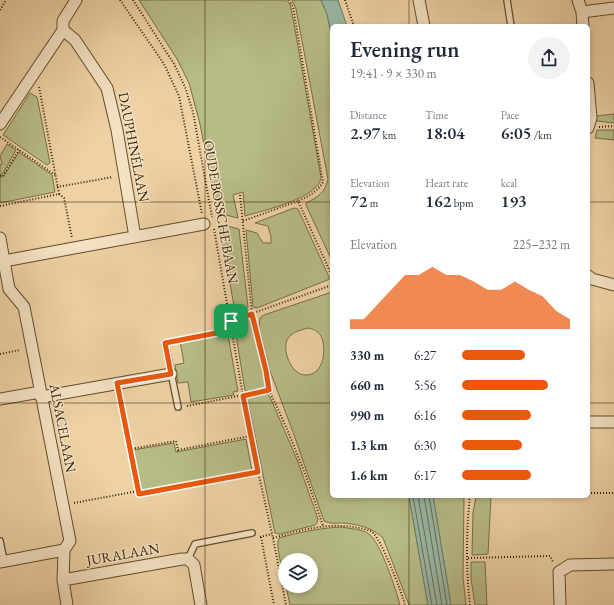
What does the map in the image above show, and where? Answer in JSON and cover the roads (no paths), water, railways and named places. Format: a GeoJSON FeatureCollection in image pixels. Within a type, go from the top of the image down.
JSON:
{"type":"FeatureCollection","features":[{"type":"Feature","properties":{"kind":"street"},"geometry":{"type":"LineString","coordinates":[[0,124],[63,30],[63,21],[76,0]]}},
{"type":"Feature","properties":{"kind":"street"},"geometry":{"type":"LineString","coordinates":[[419,0],[424,24]]}},
{"type":"Feature","properties":{"kind":"street"},"geometry":{"type":"LineString","coordinates":[[578,0],[582,12],[583,24]]}},
{"type":"Feature","properties":{"kind":"street"},"geometry":{"type":"LineString","coordinates":[[582,12],[614,8]]}},
{"type":"Feature","properties":{"kind":"street","name":"DAUPHINÉLAAN"},"geometry":{"type":"LineString","coordinates":[[63,30],[75,40],[107,88],[117,130],[135,237]]}},
{"type":"Feature","properties":{"kind":"street"},"geometry":{"type":"LineString","coordinates":[[590,106],[590,121]]}},
{"type":"Feature","properties":{"kind":"street"},"geometry":{"type":"LineString","coordinates":[[0,238],[4,261],[210,222]]}},
{"type":"Feature","properties":{"kind":"street","name":"ALSACELAAN"},"geometry":{"type":"LineString","coordinates":[[4,261],[5,290],[24,307],[70,541],[64,550],[63,580],[67,605]]}},
{"type":"Feature","properties":{"kind":"street"},"geometry":{"type":"LineString","coordinates":[[590,278],[614,286]]}},
{"type":"Feature","properties":{"kind":"street"},"geometry":{"type":"LineString","coordinates":[[0,399],[171,374]]}},
{"type":"Feature","properties":{"kind":"street"},"geometry":{"type":"LineString","coordinates":[[590,422],[614,422]]}},
{"type":"Feature","properties":{"kind":"street"},"geometry":{"type":"LineString","coordinates":[[2,562],[64,550]]}},
{"type":"Feature","properties":{"kind":"street"},"geometry":{"type":"LineString","coordinates":[[188,559],[194,565],[201,605]]}},
{"type":"Feature","properties":{"kind":"street","name":"JURALAAN"},"geometry":{"type":"LineString","coordinates":[[63,580],[188,559]]}},
{"type":"Feature","properties":{"kind":"street"},"geometry":{"type":"LineString","coordinates":[[560,605],[559,572],[570,565],[614,564]]}},
{"type":"Feature","properties":{"kind":"lane"},"geometry":{"type":"LineString","coordinates":[[507,0],[511,24]]}},
{"type":"Feature","properties":{"kind":"lane"},"geometry":{"type":"LineString","coordinates":[[165,343],[178,407]]}},
{"type":"Feature","properties":{"kind":"lane"},"geometry":{"type":"LineString","coordinates":[[188,559],[195,544],[252,534]]}},
{"type":"Feature","properties":{"kind":"lane"},"geometry":{"type":"LineString","coordinates":[[0,541],[2,562]]}},
{"type":"Feature","properties":{"kind":"water"},"geometry":{"type":"Polygon","coordinates":[[[321,0],[338,0],[346,24],[330,24],[330,28],[327,14],[321,0]]]}},
{"type":"Feature","properties":{"kind":"water"},"geometry":{"type":"Polygon","coordinates":[[[409,498],[433,498],[451,605],[428,605],[409,498]]]}}]}
